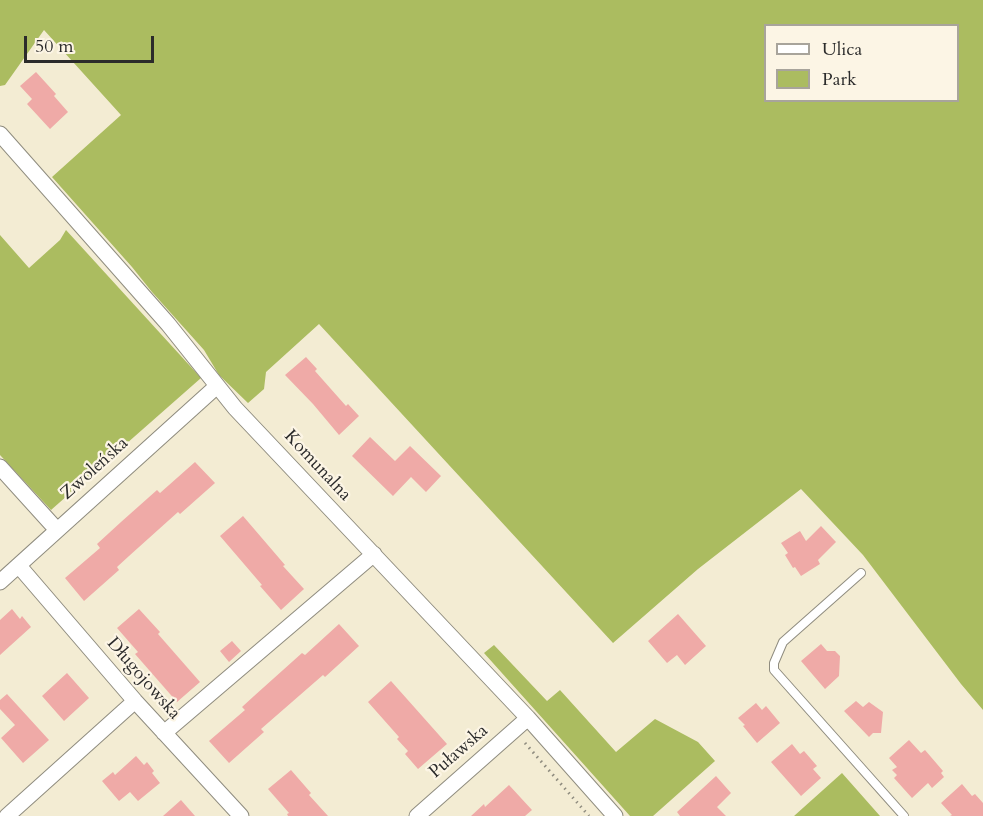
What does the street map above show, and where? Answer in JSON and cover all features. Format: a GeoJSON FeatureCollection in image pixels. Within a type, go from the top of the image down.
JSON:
{"type":"FeatureCollection","features":[{"type":"Feature","properties":{"kind":"street","name":"Komunalna"},"geometry":{"type":"LineString","coordinates":[[0,134],[117,264],[235,408],[528,718],[615,816]]}},
{"type":"Feature","properties":{"kind":"street","name":"Zwoleńska"},"geometry":{"type":"LineString","coordinates":[[0,582],[217,386]]}},
{"type":"Feature","properties":{"kind":"street"},"geometry":{"type":"LineString","coordinates":[[0,468],[57,530]]}},
{"type":"Feature","properties":{"kind":"street"},"geometry":{"type":"LineString","coordinates":[[164,733],[374,554]]}},
{"type":"Feature","properties":{"kind":"street","name":"Długojowska"},"geometry":{"type":"LineString","coordinates":[[19,566],[135,701],[241,816]]}},
{"type":"Feature","properties":{"kind":"street"},"geometry":{"type":"LineString","coordinates":[[8,816],[135,701]]}},
{"type":"Feature","properties":{"kind":"street","name":"Puławska"},"geometry":{"type":"LineString","coordinates":[[417,816],[528,718]]}},
{"type":"Feature","properties":{"kind":"lane"},"geometry":{"type":"LineString","coordinates":[[861,573],[783,642],[774,663],[774,670],[904,816]]}},
{"type":"Feature","properties":{"kind":"path"},"geometry":{"type":"LineString","coordinates":[[517,743],[527,744],[589,816]]}},
{"type":"Feature","properties":{"kind":"green space"},"geometry":{"type":"Polygon","coordinates":[[[0,0],[983,0],[983,710],[863,555],[801,489],[698,569],[613,643],[319,324],[266,372],[264,389],[248,403],[219,375],[204,350],[52,177],[121,115],[44,30],[5,85],[0,86],[0,0]]]}},
{"type":"Feature","properties":{"kind":"green space"},"geometry":{"type":"Polygon","coordinates":[[[66,230],[201,378],[51,510],[0,455],[0,235],[29,268],[60,240],[66,230]]]}},
{"type":"Feature","properties":{"kind":"green space"},"geometry":{"type":"Polygon","coordinates":[[[494,645],[547,701],[560,690],[616,752],[655,719],[698,742],[715,761],[653,816],[630,816],[484,653],[494,645]]]}},
{"type":"Feature","properties":{"kind":"green space"},"geometry":{"type":"Polygon","coordinates":[[[842,773],[880,816],[794,816],[842,773]]]}},
{"type":"Feature","properties":{"kind":"building"},"geometry":{"type":"Polygon","coordinates":[[[36,72],[56,94],[54,96],[68,112],[50,129],[27,104],[32,99],[20,86],[36,72]]]}},
{"type":"Feature","properties":{"kind":"building"},"geometry":{"type":"Polygon","coordinates":[[[306,357],[317,369],[315,371],[346,406],[348,404],[359,416],[339,435],[285,375],[306,357]]]}},
{"type":"Feature","properties":{"kind":"building"},"geometry":{"type":"Polygon","coordinates":[[[370,437],[395,461],[410,446],[441,476],[426,492],[411,477],[393,496],[352,456],[370,437]]]}},
{"type":"Feature","properties":{"kind":"building"},"geometry":{"type":"Polygon","coordinates":[[[195,462],[215,483],[180,514],[178,512],[129,556],[117,567],[119,570],[84,601],[65,578],[100,548],[97,544],[121,522],[157,490],[160,493],[195,462]]]}},
{"type":"Feature","properties":{"kind":"building"},"geometry":{"type":"Polygon","coordinates":[[[243,516],[304,589],[281,610],[220,536],[243,516]]]}},
{"type":"Feature","properties":{"kind":"building"},"geometry":{"type":"Polygon","coordinates":[[[821,526],[836,542],[818,560],[820,564],[801,576],[785,555],[788,553],[781,543],[800,531],[806,541],[821,526]]]}},
{"type":"Feature","properties":{"kind":"building"},"geometry":{"type":"Polygon","coordinates":[[[12,609],[31,627],[0,655],[0,620],[12,609]]]}},
{"type":"Feature","properties":{"kind":"building"},"geometry":{"type":"Polygon","coordinates":[[[139,609],[200,682],[177,702],[135,654],[138,652],[117,628],[139,609]]]}},
{"type":"Feature","properties":{"kind":"building"},"geometry":{"type":"Polygon","coordinates":[[[678,614],[706,646],[685,665],[677,655],[667,663],[648,641],[678,614]]]}},
{"type":"Feature","properties":{"kind":"building"},"geometry":{"type":"Polygon","coordinates":[[[339,624],[359,646],[261,729],[264,732],[229,763],[209,741],[245,710],[242,707],[254,696],[339,624]]]}},
{"type":"Feature","properties":{"kind":"building"},"geometry":{"type":"Polygon","coordinates":[[[232,641],[241,651],[229,662],[220,651],[232,641]]]}},
{"type":"Feature","properties":{"kind":"building"},"geometry":{"type":"Polygon","coordinates":[[[821,644],[827,651],[835,651],[840,656],[839,676],[825,689],[801,661],[821,644]]]}},
{"type":"Feature","properties":{"kind":"building"},"geometry":{"type":"Polygon","coordinates":[[[67,673],[89,698],[64,721],[42,696],[67,673]]]}},
{"type":"Feature","properties":{"kind":"building"},"geometry":{"type":"Polygon","coordinates":[[[391,681],[447,744],[418,769],[405,754],[408,751],[397,739],[399,737],[368,702],[391,681]]]}},
{"type":"Feature","properties":{"kind":"building"},"geometry":{"type":"Polygon","coordinates":[[[7,694],[49,740],[23,763],[1,738],[15,725],[0,709],[0,700],[7,694]]]}},
{"type":"Feature","properties":{"kind":"building"},"geometry":{"type":"Polygon","coordinates":[[[856,701],[863,707],[869,702],[883,712],[881,733],[873,733],[869,737],[844,711],[856,701]]]}},
{"type":"Feature","properties":{"kind":"building"},"geometry":{"type":"Polygon","coordinates":[[[756,703],[762,710],[766,706],[780,723],[757,743],[738,718],[756,703]]]}},
{"type":"Feature","properties":{"kind":"building"},"geometry":{"type":"Polygon","coordinates":[[[909,740],[921,753],[925,750],[943,771],[941,773],[944,777],[932,788],[928,783],[912,798],[894,778],[897,775],[892,770],[897,767],[889,758],[909,740]]]}},
{"type":"Feature","properties":{"kind":"building"},"geometry":{"type":"Polygon","coordinates":[[[792,744],[800,754],[804,751],[817,766],[813,769],[821,778],[801,796],[771,762],[792,744]]]}},
{"type":"Feature","properties":{"kind":"building"},"geometry":{"type":"Polygon","coordinates":[[[136,756],[144,765],[147,762],[160,783],[138,801],[130,792],[119,801],[102,781],[113,772],[115,775],[136,756]]]}},
{"type":"Feature","properties":{"kind":"building"},"geometry":{"type":"Polygon","coordinates":[[[291,770],[328,816],[288,816],[289,813],[268,789],[291,770]]]}},
{"type":"Feature","properties":{"kind":"building"},"geometry":{"type":"Polygon","coordinates":[[[716,776],[731,793],[717,807],[726,816],[680,816],[677,812],[716,776]]]}},
{"type":"Feature","properties":{"kind":"building"},"geometry":{"type":"Polygon","coordinates":[[[962,784],[972,796],[975,794],[983,803],[983,816],[950,816],[952,815],[941,803],[962,784]]]}},
{"type":"Feature","properties":{"kind":"building"},"geometry":{"type":"Polygon","coordinates":[[[509,785],[532,810],[525,816],[471,816],[484,804],[485,807],[509,785]]]}},
{"type":"Feature","properties":{"kind":"building"},"geometry":{"type":"Polygon","coordinates":[[[181,800],[195,816],[163,816],[181,800]]]}}]}
